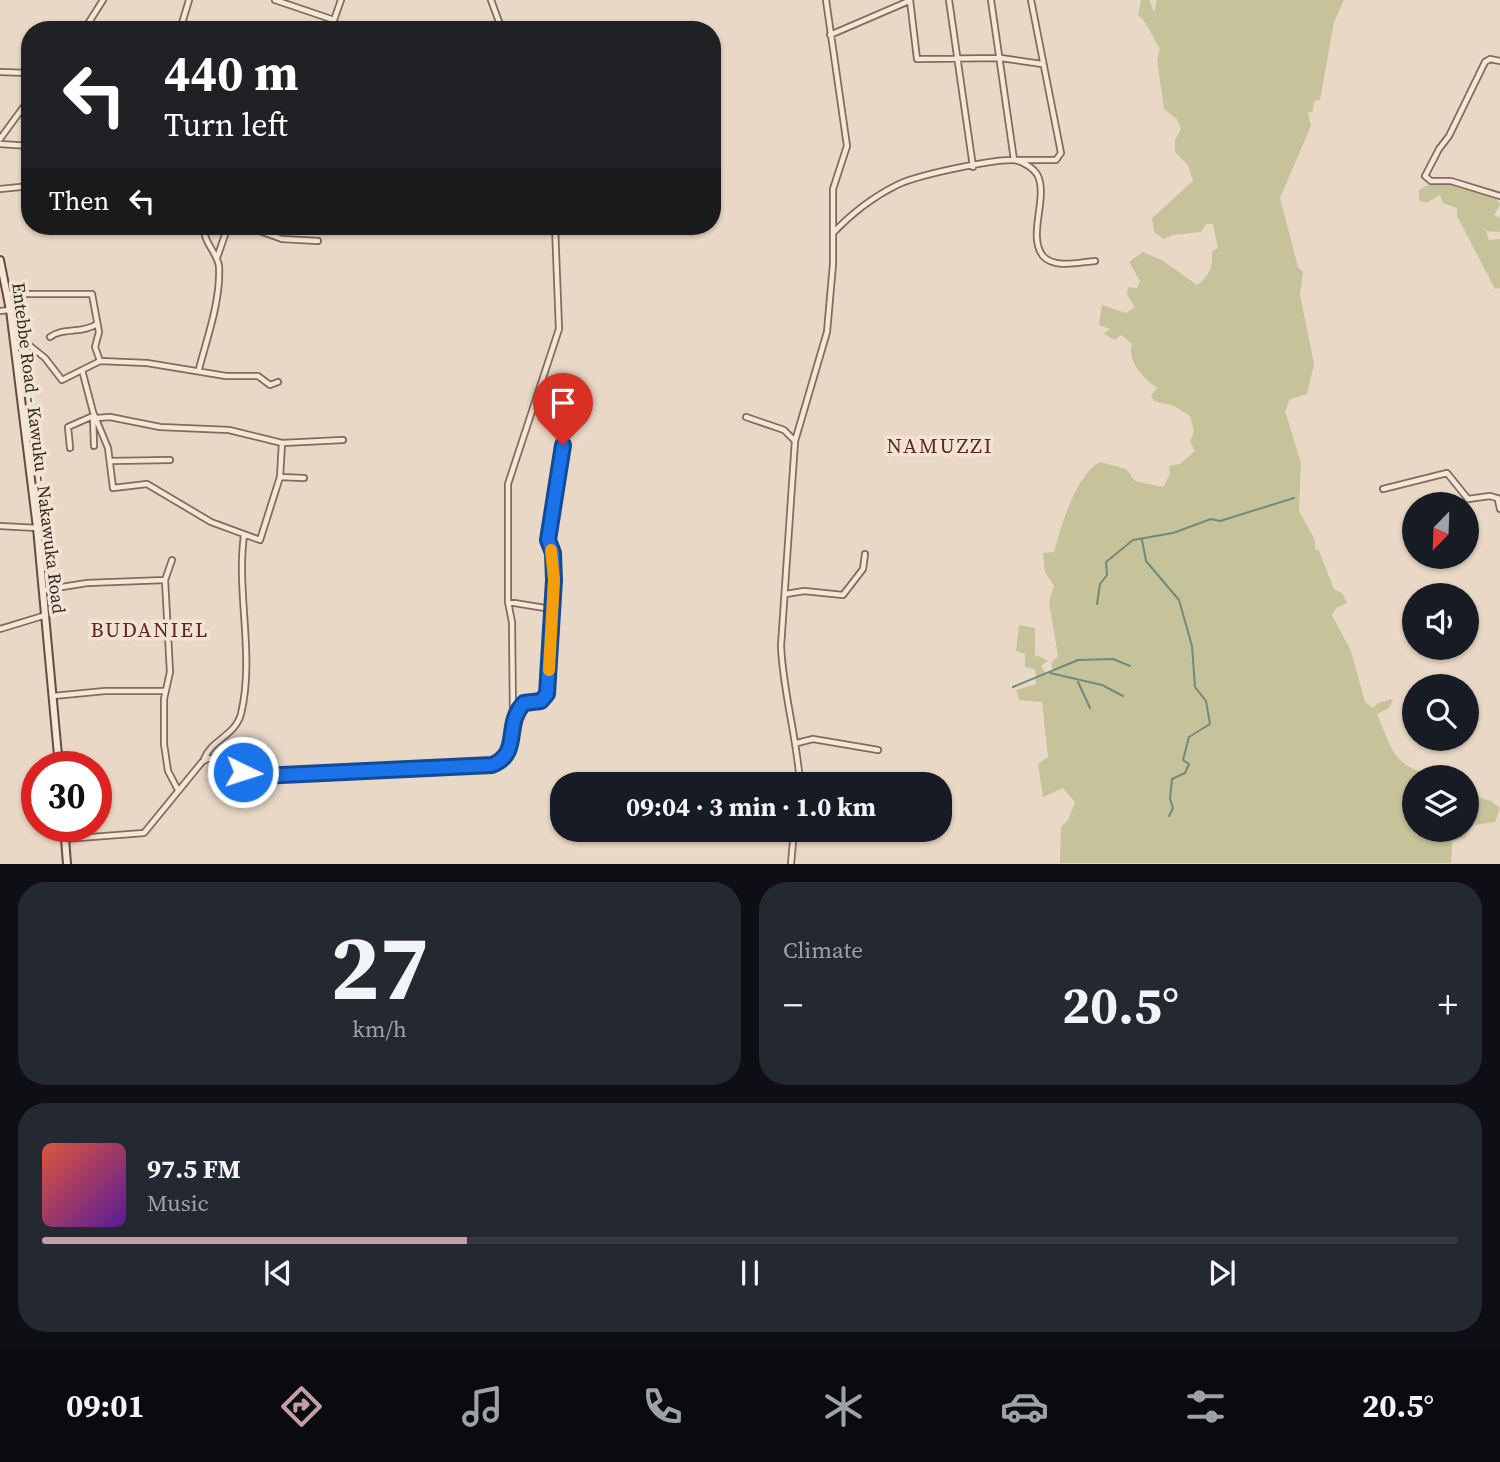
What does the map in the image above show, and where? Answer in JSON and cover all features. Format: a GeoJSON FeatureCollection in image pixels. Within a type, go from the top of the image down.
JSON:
{"type":"FeatureCollection","features":[{"type":"Feature","properties":{"kind":"main road","name":"Entebbe Road - Kawuku - Nakawuka Road"},"geometry":{"type":"LineString","coordinates":[[0,260],[8,294],[37,528],[58,751]]}},
{"type":"Feature","properties":{"kind":"main road"},"geometry":{"type":"LineString","coordinates":[[65,842],[67,863]]}},
{"type":"Feature","properties":{"kind":"street"},"geometry":{"type":"LineString","coordinates":[[90,21],[103,0]]}},
{"type":"Feature","properties":{"kind":"street"},"geometry":{"type":"LineString","coordinates":[[183,21],[189,0]]}},
{"type":"Feature","properties":{"kind":"street"},"geometry":{"type":"LineString","coordinates":[[275,0],[334,20],[341,0]]}},
{"type":"Feature","properties":{"kind":"street"},"geometry":{"type":"LineString","coordinates":[[491,0],[499,21]]}},
{"type":"Feature","properties":{"kind":"street"},"geometry":{"type":"LineString","coordinates":[[799,772],[797,743],[781,667],[795,441],[827,332],[833,189],[847,141],[826,0]]}},
{"type":"Feature","properties":{"kind":"street"},"geometry":{"type":"LineString","coordinates":[[830,35],[910,0],[917,59],[1001,58],[1042,64]]}},
{"type":"Feature","properties":{"kind":"street"},"geometry":{"type":"LineString","coordinates":[[949,0],[973,167]]}},
{"type":"Feature","properties":{"kind":"street"},"geometry":{"type":"LineString","coordinates":[[991,0],[1014,160]]}},
{"type":"Feature","properties":{"kind":"street"},"geometry":{"type":"LineString","coordinates":[[833,233],[855,209],[914,178],[1014,160],[1056,160],[1060,156],[1031,0]]}},
{"type":"Feature","properties":{"kind":"street"},"geometry":{"type":"LineString","coordinates":[[1500,61],[1490,59],[1485,62],[1449,136],[1425,176],[1431,181],[1451,181],[1500,196]]}},
{"type":"Feature","properties":{"kind":"street"},"geometry":{"type":"LineString","coordinates":[[0,72],[21,72]]}},
{"type":"Feature","properties":{"kind":"street"},"geometry":{"type":"LineString","coordinates":[[21,111],[0,142],[21,145]]}},
{"type":"Feature","properties":{"kind":"street"},"geometry":{"type":"LineString","coordinates":[[1014,160],[1032,168],[1038,175],[1038,245],[1044,257],[1054,262],[1095,261]]}},
{"type":"Feature","properties":{"kind":"street"},"geometry":{"type":"LineString","coordinates":[[0,189],[21,187]]}},
{"type":"Feature","properties":{"kind":"street"},"geometry":{"type":"LineString","coordinates":[[205,235],[217,259]]}},
{"type":"Feature","properties":{"kind":"street"},"geometry":{"type":"LineString","coordinates":[[200,369],[218,285],[217,259],[225,235]]}},
{"type":"Feature","properties":{"kind":"street"},"geometry":{"type":"LineString","coordinates":[[271,235],[282,239],[318,241]]}},
{"type":"Feature","properties":{"kind":"street"},"geometry":{"type":"LineString","coordinates":[[204,759],[217,760],[243,772],[261,776],[492,765],[503,761],[508,752],[513,716],[512,622],[508,602],[510,474],[559,329],[555,235]]}},
{"type":"Feature","properties":{"kind":"street"},"geometry":{"type":"LineString","coordinates":[[8,294],[91,293],[99,332],[95,347],[100,361]]}},
{"type":"Feature","properties":{"kind":"street"},"geometry":{"type":"LineString","coordinates":[[0,312],[10,310]]}},
{"type":"Feature","properties":{"kind":"street"},"geometry":{"type":"LineString","coordinates":[[50,337],[55,333],[87,330],[97,324]]}},
{"type":"Feature","properties":{"kind":"street"},"geometry":{"type":"LineString","coordinates":[[13,332],[45,358],[60,380],[100,361],[147,363],[180,370],[200,369],[226,376],[258,376],[270,384],[278,382]]}},
{"type":"Feature","properties":{"kind":"street"},"geometry":{"type":"LineString","coordinates":[[82,370],[110,461],[113,488],[147,484],[211,522],[260,540],[279,477],[282,443]]}},
{"type":"Feature","properties":{"kind":"street"},"geometry":{"type":"LineString","coordinates":[[94,415],[94,446]]}},
{"type":"Feature","properties":{"kind":"street"},"geometry":{"type":"LineString","coordinates":[[71,448],[68,427],[94,415],[160,427],[205,427],[282,443],[343,440]]}},
{"type":"Feature","properties":{"kind":"street"},"geometry":{"type":"LineString","coordinates":[[746,416],[783,430],[795,441]]}},
{"type":"Feature","properties":{"kind":"street"},"geometry":{"type":"LineString","coordinates":[[513,716],[524,703],[541,701],[547,694],[553,555],[548,540],[567,428]]}},
{"type":"Feature","properties":{"kind":"street"},"geometry":{"type":"LineString","coordinates":[[110,461],[170,460]]}},
{"type":"Feature","properties":{"kind":"street"},"geometry":{"type":"LineString","coordinates":[[1383,489],[1447,473],[1468,499],[1490,496],[1499,499],[1500,509]]}},
{"type":"Feature","properties":{"kind":"street"},"geometry":{"type":"LineString","coordinates":[[279,477],[304,478]]}},
{"type":"Feature","properties":{"kind":"street"},"geometry":{"type":"LineString","coordinates":[[0,526],[37,528]]}},
{"type":"Feature","properties":{"kind":"street"},"geometry":{"type":"LineString","coordinates":[[112,835],[144,833],[211,749],[227,737],[241,714],[247,648],[244,535]]}},
{"type":"Feature","properties":{"kind":"street"},"geometry":{"type":"LineString","coordinates":[[786,594],[804,592],[843,595],[863,569],[865,554]]}},
{"type":"Feature","properties":{"kind":"street"},"geometry":{"type":"LineString","coordinates":[[172,560],[165,580],[170,672],[165,691],[164,744],[168,771],[178,790]]}},
{"type":"Feature","properties":{"kind":"street"},"geometry":{"type":"LineString","coordinates":[[43,590],[87,583],[165,580]]}},
{"type":"Feature","properties":{"kind":"street"},"geometry":{"type":"LineString","coordinates":[[508,602],[551,609]]}},
{"type":"Feature","properties":{"kind":"street"},"geometry":{"type":"LineString","coordinates":[[0,629],[46,615]]}},
{"type":"Feature","properties":{"kind":"street"},"geometry":{"type":"LineString","coordinates":[[53,696],[105,691],[165,691]]}},
{"type":"Feature","properties":{"kind":"street"},"geometry":{"type":"LineString","coordinates":[[797,743],[813,739],[878,750]]}},
{"type":"Feature","properties":{"kind":"street"},"geometry":{"type":"LineString","coordinates":[[792,863],[793,842]]}},
{"type":"Feature","properties":{"kind":"shaded area"},"geometry":{"type":"Polygon","coordinates":[[[1141,0],[1149,0],[1154,12],[1157,0],[1344,0],[1334,22],[1320,100],[1314,101],[1313,111],[1308,113],[1311,126],[1280,198],[1298,267],[1303,272],[1300,295],[1314,364],[1307,394],[1290,399],[1285,411],[1301,463],[1299,511],[1315,540],[1315,549],[1319,551],[1334,589],[1342,593],[1347,603],[1336,608],[1332,615],[1351,651],[1365,702],[1373,708],[1378,703],[1393,699],[1389,708],[1377,714],[1391,747],[1407,765],[1402,765],[1402,842],[1452,842],[1451,863],[1060,863],[1061,827],[1068,820],[1075,802],[1063,788],[1043,797],[1038,764],[1048,757],[1042,702],[1019,700],[1016,690],[1036,684],[1035,669],[1025,667],[1025,654],[1016,651],[1019,625],[1035,628],[1035,658],[1037,655],[1048,661],[1041,666],[1047,675],[1053,672],[1051,663],[1058,656],[1049,602],[1054,586],[1045,572],[1043,553],[1054,552],[1071,502],[1091,469],[1100,462],[1126,469],[1135,481],[1163,487],[1170,474],[1169,466],[1180,464],[1195,451],[1190,442],[1194,431],[1190,416],[1174,406],[1154,401],[1151,396],[1157,388],[1134,363],[1132,344],[1121,335],[1115,340],[1104,334],[1110,329],[1099,325],[1102,305],[1126,313],[1135,307],[1127,295],[1128,287],[1137,288],[1140,281],[1129,262],[1143,252],[1163,261],[1197,285],[1208,274],[1212,251],[1218,248],[1213,224],[1206,224],[1201,232],[1172,235],[1164,239],[1154,232],[1152,218],[1193,181],[1188,165],[1175,152],[1175,140],[1181,129],[1177,119],[1164,109],[1157,60],[1160,49],[1148,26],[1138,15],[1141,0]]]}},
{"type":"Feature","properties":{"kind":"shaded area"},"geometry":{"type":"Polygon","coordinates":[[[1431,183],[1448,183],[1495,196],[1500,205],[1494,215],[1500,218],[1500,232],[1486,231],[1489,240],[1500,239],[1500,288],[1495,289],[1457,216],[1457,208],[1443,203],[1440,195],[1426,203],[1419,200],[1419,190],[1431,183]]]}},
{"type":"Feature","properties":{"kind":"shaded area"},"geometry":{"type":"Polygon","coordinates":[[[1479,797],[1500,808],[1495,822],[1479,824],[1479,797]]]}},
{"type":"Feature","properties":{"kind":"waterway"},"geometry":{"type":"LineString","coordinates":[[1097,604],[1100,584],[1107,575],[1106,562],[1133,540],[1173,533],[1211,519],[1220,521],[1294,498]]}},
{"type":"Feature","properties":{"kind":"waterway"},"geometry":{"type":"LineString","coordinates":[[1142,540],[1146,561],[1179,600],[1192,646],[1195,687],[1206,701],[1210,724],[1189,737],[1183,760],[1189,764],[1185,773],[1172,779],[1170,799],[1173,808],[1169,816]]}},
{"type":"Feature","properties":{"kind":"waterway"},"geometry":{"type":"LineString","coordinates":[[1013,687],[1078,660],[1113,659],[1130,666]]}},
{"type":"Feature","properties":{"kind":"waterway"},"geometry":{"type":"LineString","coordinates":[[1050,673],[1102,685],[1123,696]]}},
{"type":"Feature","properties":{"kind":"waterway"},"geometry":{"type":"LineString","coordinates":[[1078,682],[1090,708]]}},
{"type":"Feature","properties":{"kind":"slow traffic"},"geometry":{"type":"LineString","coordinates":[[549,670],[554,580],[551,550]]}},
{"type":"Feature","properties":{"kind":"district","name":"NAMUZZI"},"geometry":{"type":"Point","coordinates":[940,445]}},
{"type":"Feature","properties":{"kind":"district","name":"BUDANIEL"},"geometry":{"type":"Point","coordinates":[150,629]}},
{"type":"Feature","properties":{"kind":"route"},"geometry":{"type":"LineString","coordinates":[[243,772],[261,776],[328,774],[492,765],[503,761],[510,746],[513,716],[524,703],[541,701],[547,694],[554,580],[553,553],[548,546],[548,540],[563,445]]}}]}
